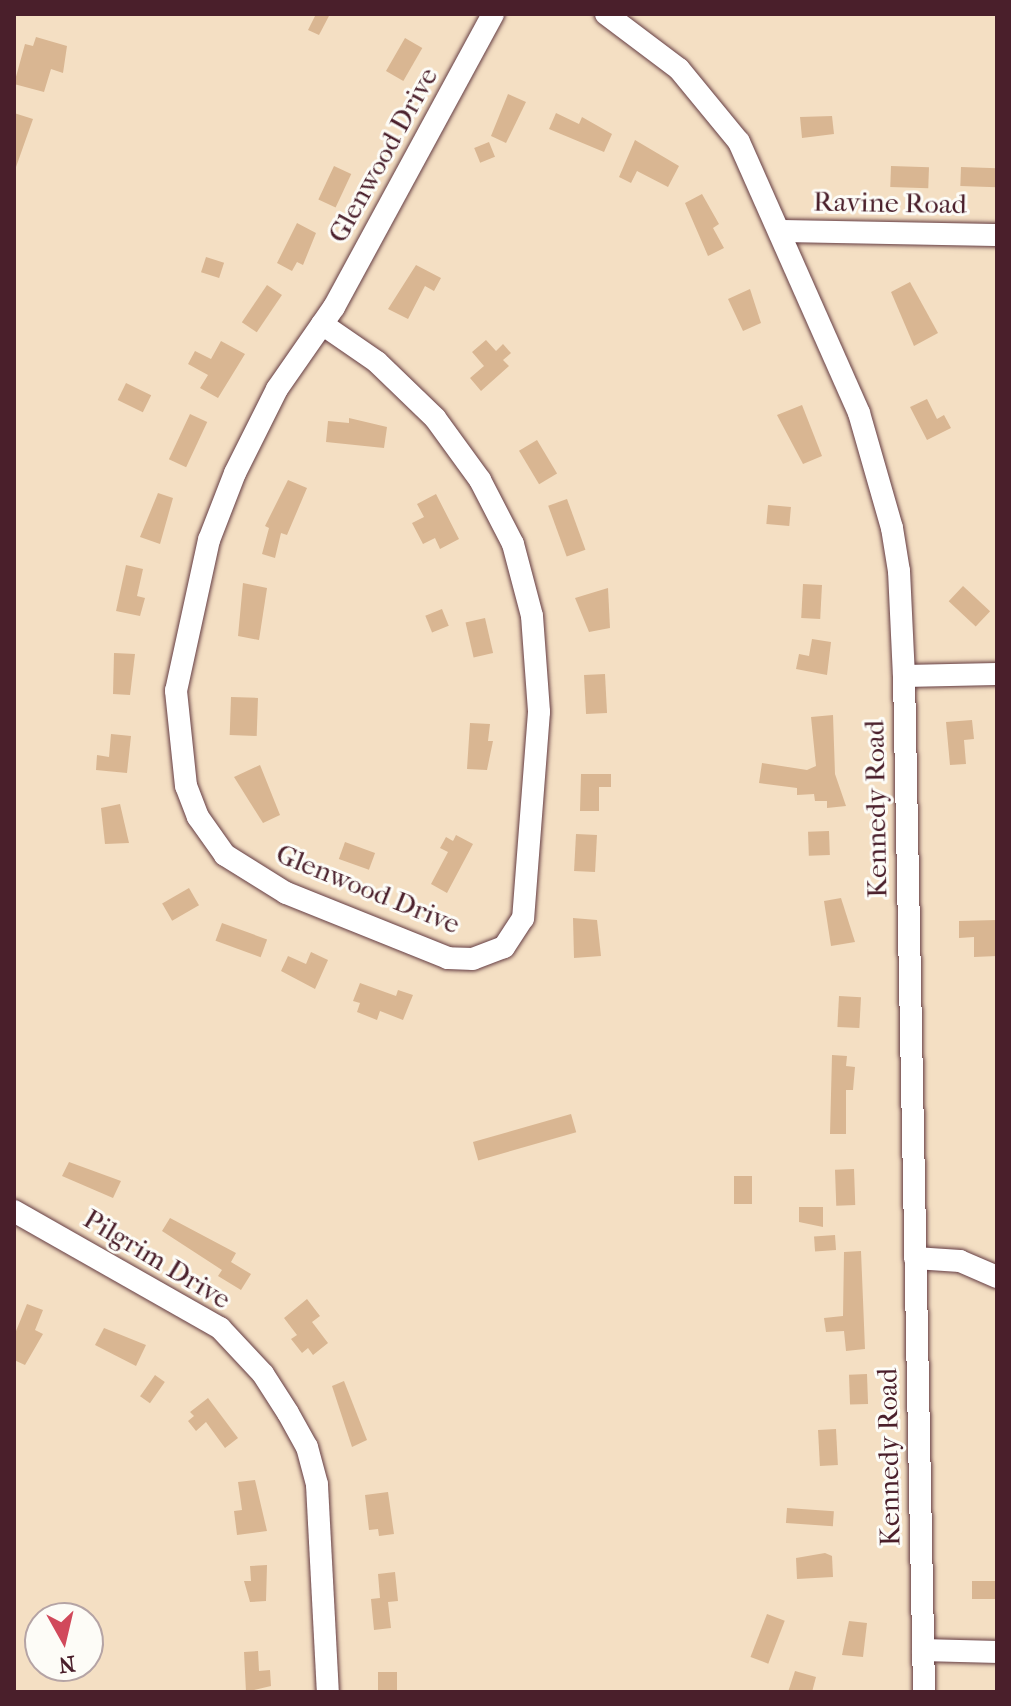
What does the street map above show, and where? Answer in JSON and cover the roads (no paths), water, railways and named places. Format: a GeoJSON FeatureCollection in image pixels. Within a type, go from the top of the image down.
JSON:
{"type":"FeatureCollection","features":[{"type":"Feature","properties":{"kind":"street","name":"Glenwood Drive"},"geometry":{"type":"LineString","coordinates":[[322,324],[377,362],[435,418],[480,480],[513,544],[532,616],[539,712],[523,918],[504,947],[473,959],[448,958],[250,874],[209,837],[186,786],[176,691],[209,540],[235,473],[277,389],[322,324],[493,14]]}},
{"type":"Feature","properties":{"kind":"street","name":"Kennedy Road"},"geometry":{"type":"LineString","coordinates":[[606,14],[655,47],[701,90],[739,142],[859,413],[882,482],[899,571],[904,676],[924,1692]]}},
{"type":"Feature","properties":{"kind":"street","name":"Ravine Road"},"geometry":{"type":"LineString","coordinates":[[781,231],[997,235]]}},
{"type":"Feature","properties":{"kind":"street"},"geometry":{"type":"LineString","coordinates":[[904,676],[997,674]]}},
{"type":"Feature","properties":{"kind":"street","name":"Pilgrim Drive"},"geometry":{"type":"LineString","coordinates":[[16,1219],[220,1328],[263,1374],[307,1447],[317,1485],[328,1692]]}},
{"type":"Feature","properties":{"kind":"street"},"geometry":{"type":"LineString","coordinates":[[915,1258],[960,1261],[997,1277]]}},
{"type":"Feature","properties":{"kind":"street"},"geometry":{"type":"LineString","coordinates":[[923,1650],[997,1652]]}}]}
